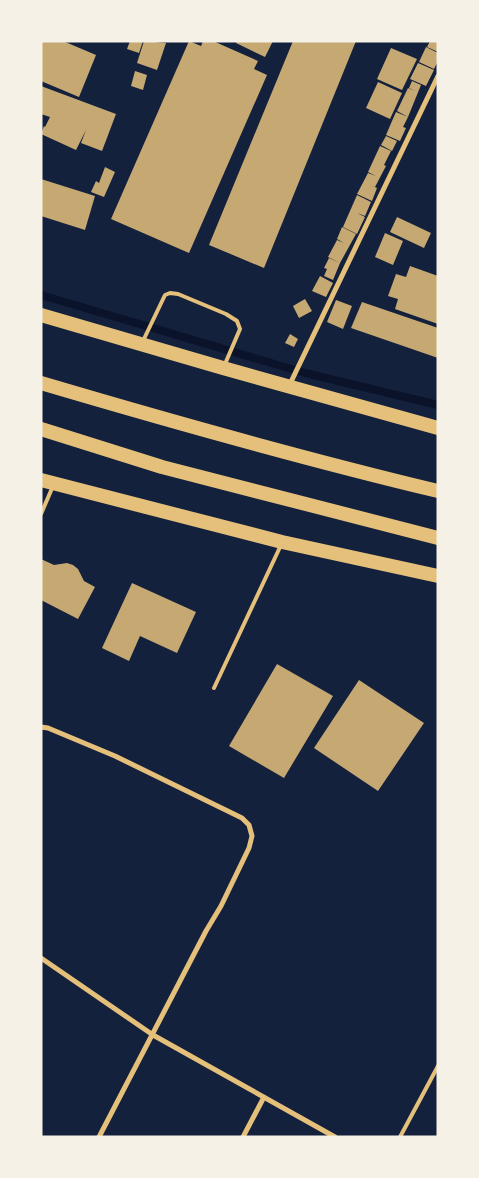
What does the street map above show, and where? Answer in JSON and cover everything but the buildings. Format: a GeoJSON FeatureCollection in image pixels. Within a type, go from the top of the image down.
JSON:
{"type":"FeatureCollection","features":[{"type":"Feature","properties":{"kind":"highway"},"geometry":{"type":"LineString","coordinates":[[41,315],[438,428]]}},
{"type":"Feature","properties":{"kind":"highway"},"geometry":{"type":"LineString","coordinates":[[41,383],[187,426],[341,468],[438,491]]}},
{"type":"Feature","properties":{"kind":"highway"},"geometry":{"type":"LineString","coordinates":[[41,429],[162,467],[438,538]]}},
{"type":"Feature","properties":{"kind":"highway"},"geometry":{"type":"LineString","coordinates":[[48,482],[282,542],[438,576]]}},
{"type":"Feature","properties":{"kind":"street"},"geometry":{"type":"LineString","coordinates":[[289,386],[438,76]]}},
{"type":"Feature","properties":{"kind":"street"},"geometry":{"type":"LineString","coordinates":[[41,727],[48,728],[115,756],[242,818],[249,825],[252,836],[249,848],[221,906],[202,938],[99,1137]]}},
{"type":"Feature","properties":{"kind":"street"},"geometry":{"type":"LineString","coordinates":[[41,958],[153,1034],[334,1137]]}},
{"type":"Feature","properties":{"kind":"street"},"geometry":{"type":"LineString","coordinates":[[243,1137],[264,1097]]}},
{"type":"Feature","properties":{"kind":"lane"},"geometry":{"type":"LineString","coordinates":[[141,344],[165,295],[170,292],[178,294],[226,314],[237,321],[240,329],[223,368]]}},
{"type":"Feature","properties":{"kind":"lane"},"geometry":{"type":"LineString","coordinates":[[41,514],[48,482]]}},
{"type":"Feature","properties":{"kind":"lane"},"geometry":{"type":"LineString","coordinates":[[214,688],[282,542]]}},
{"type":"Feature","properties":{"kind":"lane"},"geometry":{"type":"LineString","coordinates":[[400,1137],[438,1066]]}},
{"type":"Feature","properties":{"kind":"waterway"},"geometry":{"type":"LineString","coordinates":[[41,295],[305,373],[438,405]]}}]}
